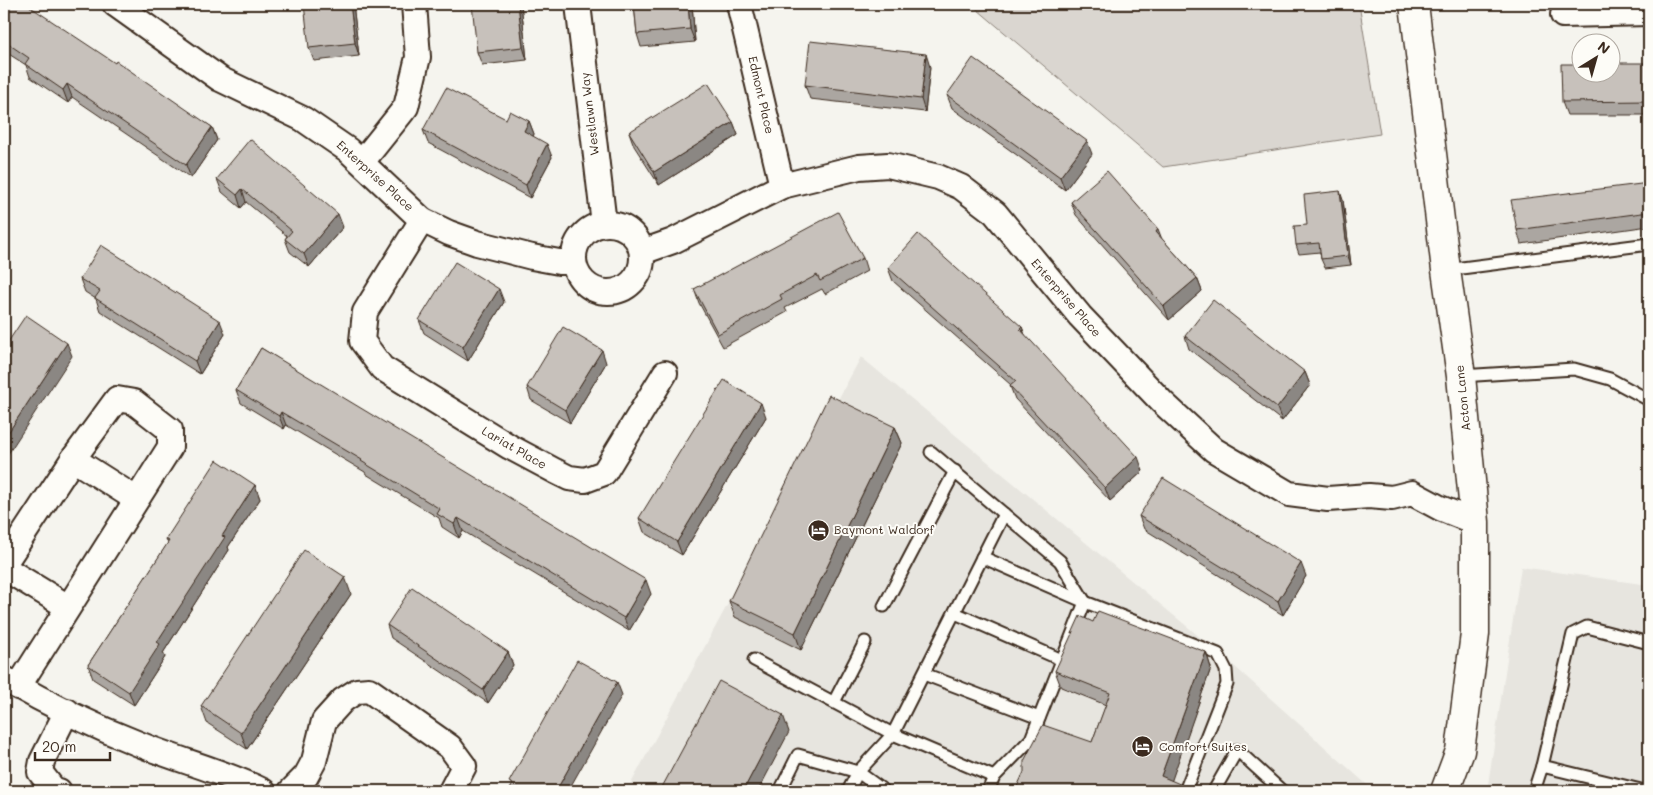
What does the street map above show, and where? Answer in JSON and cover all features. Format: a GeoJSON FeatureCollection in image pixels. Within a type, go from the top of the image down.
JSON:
{"type":"FeatureCollection","features":[{"type":"Feature","properties":{"kind":"main road","name":"Acton Lane"},"geometry":{"type":"LineString","coordinates":[[1414,4],[1446,270],[1461,376],[1475,522],[1475,634],[1460,751],[1445,791]]}},
{"type":"Feature","properties":{"kind":"street","name":"Enterprise Place"},"geometry":{"type":"LineString","coordinates":[[115,4],[220,79],[303,119],[348,150],[422,220],[449,233],[477,243],[532,257],[559,262],[574,262]]}},
{"type":"Feature","properties":{"kind":"street"},"geometry":{"type":"LineString","coordinates":[[362,162],[406,107],[418,57],[414,4]]}},
{"type":"Feature","properties":{"kind":"street","name":"Westlawn Way"},"geometry":{"type":"LineString","coordinates":[[578,4],[604,224]]}},
{"type":"Feature","properties":{"kind":"street","name":"Edmont Place"},"geometry":{"type":"LineString","coordinates":[[739,4],[782,186]]}},
{"type":"Feature","properties":{"kind":"street"},"geometry":{"type":"LineString","coordinates":[[1563,15],[1649,13]]}},
{"type":"Feature","properties":{"kind":"street","name":"Enterprise Place"},"geometry":{"type":"LineString","coordinates":[[642,252],[673,241],[782,186],[859,167],[888,165],[938,177],[960,188],[995,213],[1080,316],[1162,402],[1214,450],[1289,494],[1328,499],[1369,496],[1392,498],[1412,493],[1440,508],[1475,522]]}},
{"type":"Feature","properties":{"kind":"street","name":"Lariat Place"},"geometry":{"type":"LineString","coordinates":[[422,220],[365,312],[362,341],[382,368],[510,447],[569,478],[584,480],[604,473],[665,373]]}},
{"type":"Feature","properties":{"kind":"street"},"geometry":{"type":"LineString","coordinates":[[604,224],[624,227],[639,242],[642,252],[639,274],[624,289],[613,292],[597,290],[584,282],[577,273],[574,262],[574,252],[578,241],[584,233],[593,227],[604,224]]}},
{"type":"Feature","properties":{"kind":"street"},"geometry":{"type":"LineString","coordinates":[[4,564],[73,459],[118,399],[134,402],[170,430],[170,447],[68,607],[11,683],[36,698],[139,744],[240,780],[263,791]]}},
{"type":"Feature","properties":{"kind":"street"},"geometry":{"type":"LineString","coordinates":[[73,459],[136,499]]}},
{"type":"Feature","properties":{"kind":"street"},"geometry":{"type":"LineString","coordinates":[[4,568],[68,607]]}},
{"type":"Feature","properties":{"kind":"street"},"geometry":{"type":"LineString","coordinates":[[291,791],[306,776],[314,761],[324,721],[343,700],[357,691],[369,690],[450,747],[464,766],[451,791]]}},
{"type":"Feature","properties":{"kind":"street"},"geometry":{"type":"LineString","coordinates":[[58,791],[54,790],[40,772],[42,761],[66,711]]}},
{"type":"Feature","properties":{"kind":"lane"},"geometry":{"type":"LineString","coordinates":[[1446,270],[1649,244]]}},
{"type":"Feature","properties":{"kind":"lane"},"geometry":{"type":"LineString","coordinates":[[1461,376],[1574,369],[1610,379],[1649,400]]}},
{"type":"Feature","properties":{"kind":"lane"},"geometry":{"type":"LineString","coordinates":[[932,452],[1060,561],[1084,602]]}},
{"type":"Feature","properties":{"kind":"lane"},"geometry":{"type":"LineString","coordinates":[[884,606],[955,471]]}},
{"type":"Feature","properties":{"kind":"lane"},"geometry":{"type":"LineString","coordinates":[[848,791],[858,772],[893,734],[1004,514]]}},
{"type":"Feature","properties":{"kind":"lane"},"geometry":{"type":"LineString","coordinates":[[982,558],[1084,602],[1218,654],[1226,670],[1227,684],[1185,791]]}},
{"type":"Feature","properties":{"kind":"lane"},"geometry":{"type":"LineString","coordinates":[[988,791],[994,777],[1031,739],[1084,602]]}},
{"type":"Feature","properties":{"kind":"lane"},"geometry":{"type":"LineString","coordinates":[[954,613],[1062,660]]}},
{"type":"Feature","properties":{"kind":"lane"},"geometry":{"type":"LineString","coordinates":[[1534,791],[1542,766],[1573,634],[1586,627],[1649,643]]}},
{"type":"Feature","properties":{"kind":"lane"},"geometry":{"type":"LineString","coordinates":[[834,702],[866,642]]}},
{"type":"Feature","properties":{"kind":"lane"},"geometry":{"type":"LineString","coordinates":[[754,660],[893,734],[994,777]]}},
{"type":"Feature","properties":{"kind":"lane"},"geometry":{"type":"LineString","coordinates":[[924,674],[1039,718]]}},
{"type":"Feature","properties":{"kind":"lane"},"geometry":{"type":"LineString","coordinates":[[1215,791],[1237,750],[1282,791]]}},
{"type":"Feature","properties":{"kind":"lane"},"geometry":{"type":"LineString","coordinates":[[780,791],[798,755],[858,772],[884,791]]}},
{"type":"Feature","properties":{"kind":"lane"},"geometry":{"type":"LineString","coordinates":[[1542,766],[1645,791]]}},
{"type":"Feature","properties":{"kind":"shaded area"},"geometry":{"type":"Polygon","coordinates":[[[971,4],[1359,4],[1380,134],[1163,167],[971,4]]]}},
{"type":"Feature","properties":{"kind":"shaded area"},"geometry":{"type":"Polygon","coordinates":[[[861,357],[1224,657],[1374,791],[627,791],[861,357]]]}},
{"type":"Feature","properties":{"kind":"shaded area"},"geometry":{"type":"Polygon","coordinates":[[[1521,567],[1649,585],[1649,791],[1487,791],[1521,567]]]}},
{"type":"Feature","properties":{"kind":"building"},"geometry":{"type":"Polygon","coordinates":[[[4,4],[26,4],[115,63],[116,61],[212,127],[186,165],[67,84],[63,90],[25,64],[29,58],[4,41],[4,4]]]}},
{"type":"Feature","properties":{"kind":"building"},"geometry":{"type":"Polygon","coordinates":[[[304,4],[350,4],[355,43],[309,48],[304,4]]]}},
{"type":"Feature","properties":{"kind":"building"},"geometry":{"type":"Polygon","coordinates":[[[472,4],[518,4],[523,47],[477,52],[472,4]]]}},
{"type":"Feature","properties":{"kind":"building"},"geometry":{"type":"Polygon","coordinates":[[[634,4],[688,4],[690,29],[637,34],[634,4]]]}},
{"type":"Feature","properties":{"kind":"building"},"geometry":{"type":"Polygon","coordinates":[[[810,41],[926,54],[921,99],[805,85],[810,41]]]}},
{"type":"Feature","properties":{"kind":"building"},"geometry":{"type":"Polygon","coordinates":[[[973,58],[1087,141],[1060,177],[947,95],[973,58]]]}},
{"type":"Feature","properties":{"kind":"building"},"geometry":{"type":"Polygon","coordinates":[[[1620,63],[1649,63],[1649,101],[1562,102],[1561,64],[1570,64],[1570,82],[1620,82],[1620,63]]]}},
{"type":"Feature","properties":{"kind":"building"},"geometry":{"type":"Polygon","coordinates":[[[708,83],[733,122],[654,172],[629,132],[708,83]]]}},
{"type":"Feature","properties":{"kind":"building"},"geometry":{"type":"Polygon","coordinates":[[[446,88],[506,119],[510,111],[529,121],[524,131],[547,144],[526,185],[423,130],[446,88]]]}},
{"type":"Feature","properties":{"kind":"building"},"geometry":{"type":"Polygon","coordinates":[[[250,139],[338,214],[304,254],[285,239],[292,231],[242,189],[237,195],[217,179],[250,139]]]}},
{"type":"Feature","properties":{"kind":"building"},"geometry":{"type":"Polygon","coordinates":[[[1107,171],[1158,229],[1156,232],[1197,278],[1164,306],[1071,202],[1107,171]]]}},
{"type":"Feature","properties":{"kind":"building"},"geometry":{"type":"Polygon","coordinates":[[[1649,183],[1649,212],[1517,230],[1511,200],[1649,183]]]}},
{"type":"Feature","properties":{"kind":"building"},"geometry":{"type":"Polygon","coordinates":[[[1340,191],[1348,256],[1321,259],[1319,243],[1296,245],[1294,226],[1307,225],[1304,195],[1340,191]]]}},
{"type":"Feature","properties":{"kind":"building"},"geometry":{"type":"Polygon","coordinates":[[[838,212],[863,258],[820,281],[817,275],[780,295],[782,299],[718,334],[694,289],[838,212]]]}},
{"type":"Feature","properties":{"kind":"building"},"geometry":{"type":"Polygon","coordinates":[[[918,234],[1022,327],[1020,329],[1138,457],[1105,488],[1010,386],[1016,381],[888,268],[918,234]]]}},
{"type":"Feature","properties":{"kind":"building"},"geometry":{"type":"Polygon","coordinates":[[[101,245],[220,321],[195,361],[95,298],[100,291],[80,279],[101,245]]]}},
{"type":"Feature","properties":{"kind":"building"},"geometry":{"type":"Polygon","coordinates":[[[455,262],[499,289],[463,347],[419,320],[455,262]]]}},
{"type":"Feature","properties":{"kind":"building"},"geometry":{"type":"Polygon","coordinates":[[[1213,300],[1305,372],[1277,408],[1185,336],[1213,300]]]}},
{"type":"Feature","properties":{"kind":"building"},"geometry":{"type":"Polygon","coordinates":[[[26,315],[67,343],[4,439],[4,348],[26,315]]]}},
{"type":"Feature","properties":{"kind":"building"},"geometry":{"type":"Polygon","coordinates":[[[563,327],[602,350],[565,410],[527,387],[563,327]]]}},
{"type":"Feature","properties":{"kind":"building"},"geometry":{"type":"Polygon","coordinates":[[[261,348],[646,580],[624,618],[458,518],[454,524],[437,514],[440,509],[362,460],[281,412],[279,416],[236,390],[261,348]]]}},
{"type":"Feature","properties":{"kind":"building"},"geometry":{"type":"Polygon","coordinates":[[[724,380],[761,403],[677,542],[639,518],[724,380]]]}},
{"type":"Feature","properties":{"kind":"building","name":"Baymont Waldorf"},"geometry":{"type":"Polygon","coordinates":[[[829,395],[895,427],[795,633],[729,601],[829,395]]]}},
{"type":"Feature","properties":{"kind":"building"},"geometry":{"type":"Polygon","coordinates":[[[217,460],[255,485],[222,536],[225,537],[157,642],[160,644],[129,692],[88,665],[169,541],[166,539],[217,460]]]}},
{"type":"Feature","properties":{"kind":"building"},"geometry":{"type":"Polygon","coordinates":[[[1163,478],[1301,563],[1278,601],[1139,516],[1163,478]]]}},
{"type":"Feature","properties":{"kind":"building"},"geometry":{"type":"Polygon","coordinates":[[[304,550],[345,577],[241,733],[201,706],[304,550]]]}},
{"type":"Feature","properties":{"kind":"building"},"geometry":{"type":"Polygon","coordinates":[[[412,587],[508,652],[483,690],[387,625],[412,587]]]}},
{"type":"Feature","properties":{"kind":"building","name":"Comfort Suites"},"geometry":{"type":"Polygon","coordinates":[[[1098,611],[1206,652],[1161,776],[1196,791],[1015,791],[1024,772],[1024,761],[1043,725],[1092,742],[1110,693],[1055,671],[1080,616],[1093,622],[1098,611]]]}},
{"type":"Feature","properties":{"kind":"building"},"geometry":{"type":"Polygon","coordinates":[[[577,660],[617,682],[556,791],[509,791],[513,784],[509,782],[577,660]]]}},
{"type":"Feature","properties":{"kind":"building"},"geometry":{"type":"Polygon","coordinates":[[[719,681],[783,715],[743,791],[660,791],[719,681]]]}},
{"type":"Feature","properties":{"kind":"place","name":"Baymont Waldorf"},"geometry":{"type":"Point","coordinates":[818,530]}},
{"type":"Feature","properties":{"kind":"place","name":"Comfort Suites"},"geometry":{"type":"Point","coordinates":[1143,747]}}]}
